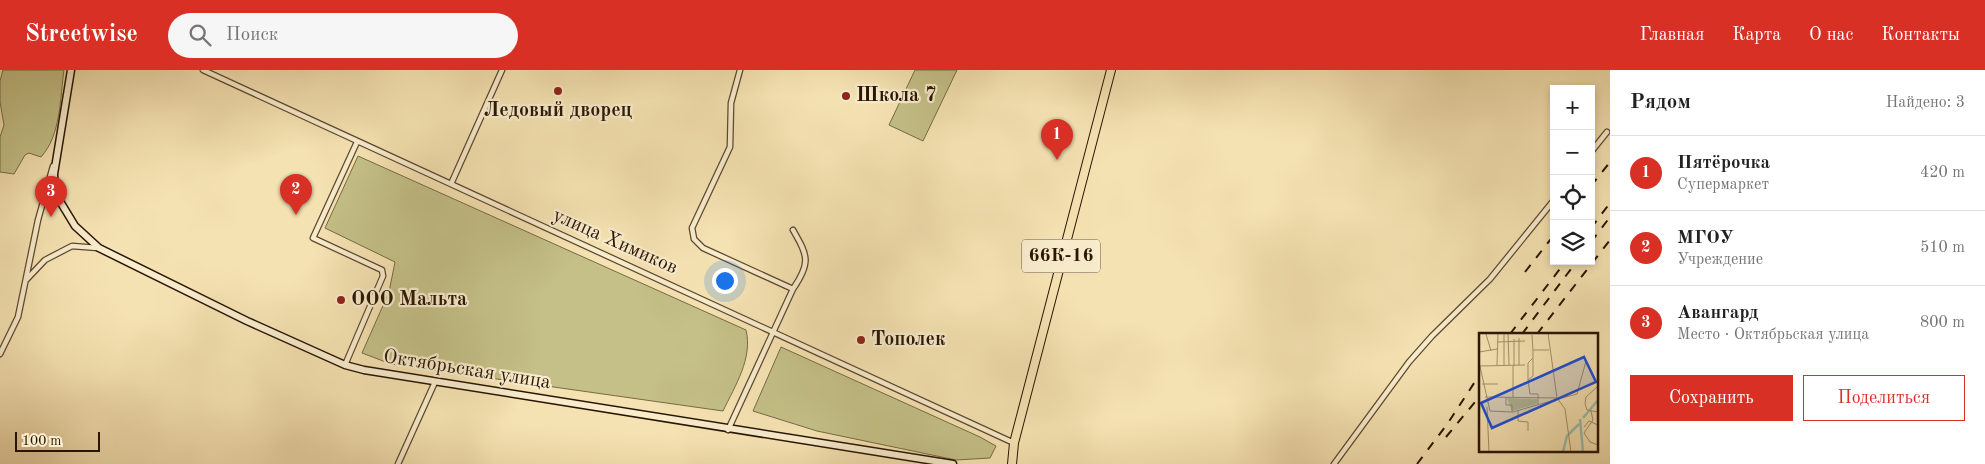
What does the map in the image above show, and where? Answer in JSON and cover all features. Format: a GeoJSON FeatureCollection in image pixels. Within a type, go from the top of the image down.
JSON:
{"type":"FeatureCollection","features":[{"type":"Feature","properties":{"kind":"main road","name":"Октябрьская улица"},"geometry":{"type":"LineString","coordinates":[[71,70],[54,163],[56,194],[75,226],[98,248],[247,321],[345,365],[397,376],[728,430],[953,464]]}},
{"type":"Feature","properties":{"kind":"main road","name":"66К-16"},"geometry":{"type":"LineString","coordinates":[[1012,464],[1014,443],[1111,70]]}},
{"type":"Feature","properties":{"kind":"street","name":"улица Химиков"},"geometry":{"type":"LineString","coordinates":[[203,70],[1014,443]]}},
{"type":"Feature","properties":{"kind":"street"},"geometry":{"type":"LineString","coordinates":[[451,184],[502,70]]}},
{"type":"Feature","properties":{"kind":"street"},"geometry":{"type":"LineString","coordinates":[[740,70],[731,103],[730,147],[692,228],[694,239],[702,248],[793,289]]}},
{"type":"Feature","properties":{"kind":"street"},"geometry":{"type":"LineString","coordinates":[[1595,147],[1607,132]]}},
{"type":"Feature","properties":{"kind":"street"},"geometry":{"type":"LineString","coordinates":[[345,365],[383,276],[382,270],[313,238],[357,142]]}},
{"type":"Feature","properties":{"kind":"street","name":"Октябрьская улица"},"geometry":{"type":"LineString","coordinates":[[0,354],[18,317],[38,220],[54,163]]}},
{"type":"Feature","properties":{"kind":"street"},"geometry":{"type":"LineString","coordinates":[[1334,464],[1409,362],[1432,336],[1490,279],[1550,205]]}},
{"type":"Feature","properties":{"kind":"street"},"geometry":{"type":"LineString","coordinates":[[728,430],[793,289],[807,264],[804,250],[793,230]]}},
{"type":"Feature","properties":{"kind":"street"},"geometry":{"type":"LineString","coordinates":[[26,280],[45,260],[72,246],[98,248]]}},
{"type":"Feature","properties":{"kind":"street"},"geometry":{"type":"LineString","coordinates":[[398,464],[435,382]]}},
{"type":"Feature","properties":{"kind":"shaded area"},"geometry":{"type":"Polygon","coordinates":[[[3,70],[64,70],[56,127],[48,148],[41,157],[29,153],[25,155],[14,174],[0,172],[0,137],[4,125],[0,102],[0,81],[3,70]]]}},
{"type":"Feature","properties":{"kind":"shaded area"},"geometry":{"type":"Polygon","coordinates":[[[915,70],[957,70],[923,141],[889,125],[915,70]]]}},
{"type":"Feature","properties":{"kind":"shaded area"},"geometry":{"type":"Polygon","coordinates":[[[358,156],[746,330],[748,340],[747,351],[742,372],[723,411],[391,364],[362,353],[389,292],[395,262],[325,228],[358,156]]]}},
{"type":"Feature","properties":{"kind":"shaded area"},"geometry":{"type":"Polygon","coordinates":[[[781,347],[996,446],[990,458],[956,460],[817,431],[753,411],[781,347]]]}},
{"type":"Feature","properties":{"kind":"railway"},"geometry":{"type":"LineString","coordinates":[[1595,181],[1610,162]]}},
{"type":"Feature","properties":{"kind":"railway"},"geometry":{"type":"LineString","coordinates":[[1595,223],[1610,203]]}},
{"type":"Feature","properties":{"kind":"railway"},"geometry":{"type":"LineString","coordinates":[[1595,237],[1610,217]]}},
{"type":"Feature","properties":{"kind":"railway"},"geometry":{"type":"LineString","coordinates":[[1525,272],[1550,240]]}},
{"type":"Feature","properties":{"kind":"railway"},"geometry":{"type":"LineString","coordinates":[[1538,333],[1610,240]]}},
{"type":"Feature","properties":{"kind":"railway"},"geometry":{"type":"LineString","coordinates":[[1511,333],[1563,265]]}},
{"type":"Feature","properties":{"kind":"railway"},"geometry":{"type":"LineString","coordinates":[[1523,333],[1574,265]]}},
{"type":"Feature","properties":{"kind":"railway"},"geometry":{"type":"LineString","coordinates":[[1417,464],[1448,423],[1479,376]]}},
{"type":"Feature","properties":{"kind":"railway"},"geometry":{"type":"LineString","coordinates":[[1446,437],[1479,397]]}},
{"type":"Feature","properties":{"kind":"place","name":"Ледовый дворец"},"geometry":{"type":"Point","coordinates":[558,91]}},
{"type":"Feature","properties":{"kind":"place","name":"Школа 7"},"geometry":{"type":"Point","coordinates":[846,96]}},
{"type":"Feature","properties":{"kind":"place","name":"Пятёрочка"},"geometry":{"type":"Point","coordinates":[1057,160]}},
{"type":"Feature","properties":{"kind":"place","name":"МГОУ"},"geometry":{"type":"Point","coordinates":[296,215]}},
{"type":"Feature","properties":{"kind":"place","name":"Авангард"},"geometry":{"type":"Point","coordinates":[51,217]}},
{"type":"Feature","properties":{"kind":"place","name":"ООО Мальта"},"geometry":{"type":"Point","coordinates":[341,300]}},
{"type":"Feature","properties":{"kind":"place","name":"Тополек"},"geometry":{"type":"Point","coordinates":[861,340]}}]}
